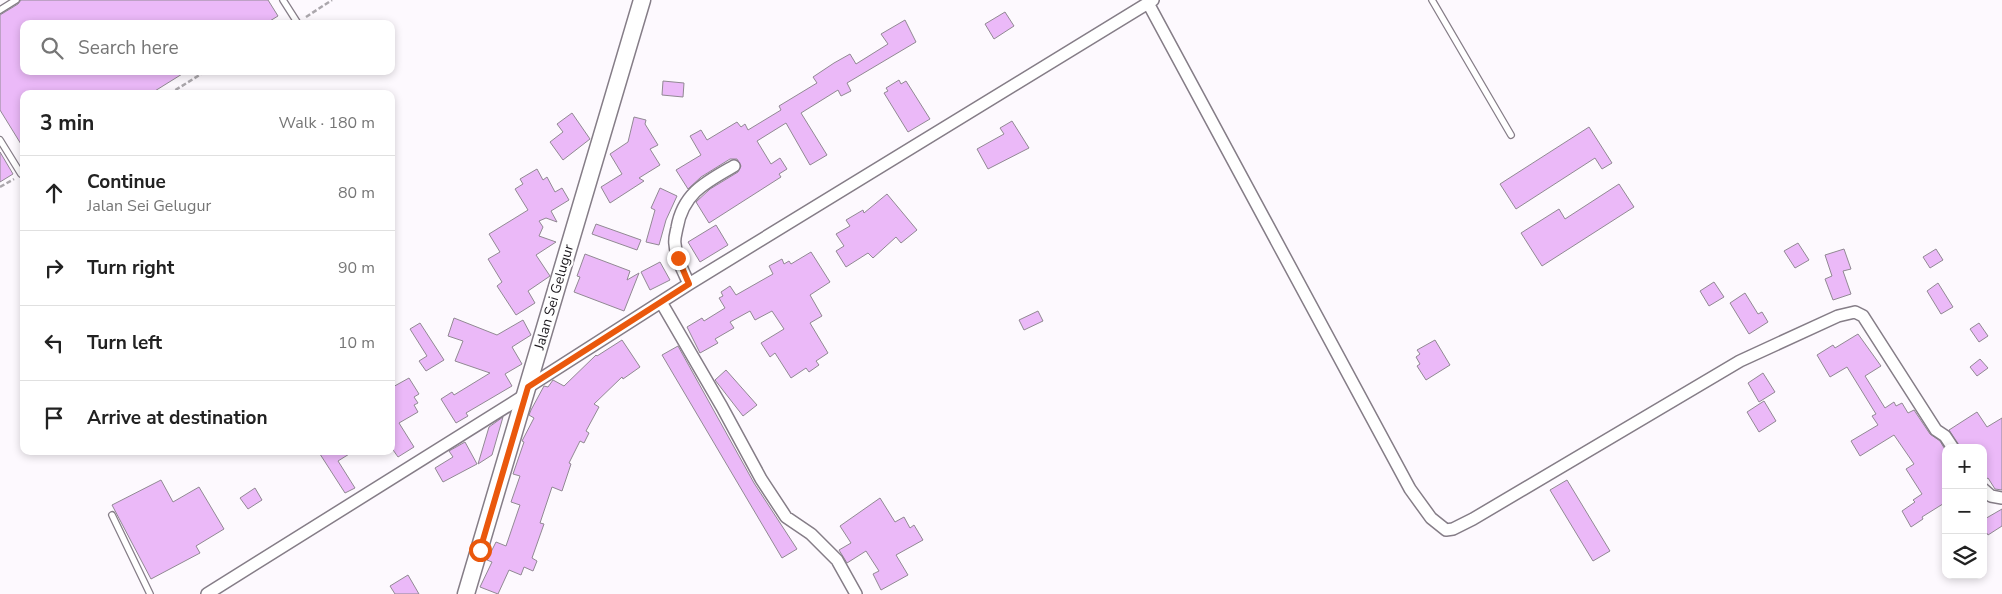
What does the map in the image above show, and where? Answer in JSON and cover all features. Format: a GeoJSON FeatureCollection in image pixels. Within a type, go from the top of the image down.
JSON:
{"type":"FeatureCollection","features":[{"type":"Feature","properties":{"kind":"main road","name":"Jalan Sei Gelugur"},"geometry":{"type":"LineString","coordinates":[[466,594],[642,0]]}},
{"type":"Feature","properties":{"kind":"street"},"geometry":{"type":"LineString","coordinates":[[207,594],[526,391],[689,284],[1151,1],[1410,489],[1431,518],[1446,530],[1453,529],[1473,519],[1740,361],[1838,316],[1855,312],[1863,316],[1936,430],[1945,436],[1950,444]]}},
{"type":"Feature","properties":{"kind":"street"},"geometry":{"type":"LineString","coordinates":[[689,284],[678,258],[674,242],[678,221],[687,200],[704,183],[734,166]]}},
{"type":"Feature","properties":{"kind":"street"},"geometry":{"type":"LineString","coordinates":[[661,302],[722,407],[761,480],[786,517],[811,534],[837,560],[856,594]]}},
{"type":"Feature","properties":{"kind":"street"},"geometry":{"type":"LineString","coordinates":[[1987,493],[1990,496],[2002,498]]}},
{"type":"Feature","properties":{"kind":"lane"},"geometry":{"type":"LineString","coordinates":[[0,10],[16,0]]}},
{"type":"Feature","properties":{"kind":"lane"},"geometry":{"type":"LineString","coordinates":[[283,0],[296,20]]}},
{"type":"Feature","properties":{"kind":"lane"},"geometry":{"type":"LineString","coordinates":[[1432,0],[1511,135]]}},
{"type":"Feature","properties":{"kind":"lane"},"geometry":{"type":"LineString","coordinates":[[0,140],[20,172]]}},
{"type":"Feature","properties":{"kind":"lane"},"geometry":{"type":"LineString","coordinates":[[112,515],[150,594]]}},
{"type":"Feature","properties":{"kind":"path"},"geometry":{"type":"LineString","coordinates":[[300,20],[332,0]]}},
{"type":"Feature","properties":{"kind":"path"},"geometry":{"type":"LineString","coordinates":[[175,90],[200,75]]}},
{"type":"Feature","properties":{"kind":"path"},"geometry":{"type":"LineString","coordinates":[[0,187],[20,175]]}},
{"type":"Feature","properties":{"kind":"building"},"geometry":{"type":"Polygon","coordinates":[[[21,0],[268,0],[278,16],[272,20],[20,20],[20,75],[181,75],[156,90],[20,90],[20,142],[0,110],[0,15],[18,4],[21,0]]]}},
{"type":"Feature","properties":{"kind":"building"},"geometry":{"type":"Polygon","coordinates":[[[1005,12],[1014,26],[994,39],[985,24],[1005,12]]]}},
{"type":"Feature","properties":{"kind":"building"},"geometry":{"type":"Polygon","coordinates":[[[905,20],[916,42],[847,83],[851,91],[841,96],[838,90],[801,113],[827,155],[810,165],[786,123],[757,141],[771,164],[780,158],[787,169],[779,174],[781,177],[709,223],[696,202],[710,189],[738,172],[741,166],[737,159],[730,159],[701,177],[688,189],[676,170],[701,155],[690,136],[701,130],[707,140],[737,122],[741,127],[745,124],[748,130],[781,110],[779,106],[817,83],[813,77],[834,63],[850,54],[856,64],[888,44],[881,34],[905,20]]]}},
{"type":"Feature","properties":{"kind":"building"},"geometry":{"type":"Polygon","coordinates":[[[899,80],[901,84],[906,81],[930,119],[908,132],[884,93],[888,91],[886,88],[899,80]]]}},
{"type":"Feature","properties":{"kind":"building"},"geometry":{"type":"Polygon","coordinates":[[[663,81],[684,83],[683,97],[662,95],[663,81]]]}},
{"type":"Feature","properties":{"kind":"building"},"geometry":{"type":"Polygon","coordinates":[[[572,113],[590,139],[563,160],[550,142],[563,132],[557,124],[572,113]]]}},
{"type":"Feature","properties":{"kind":"building"},"geometry":{"type":"Polygon","coordinates":[[[634,117],[646,120],[645,124],[658,145],[650,149],[660,165],[639,178],[644,181],[610,203],[601,187],[622,174],[610,154],[628,142],[634,117]]]}},
{"type":"Feature","properties":{"kind":"building"},"geometry":{"type":"Polygon","coordinates":[[[1012,121],[1029,148],[988,169],[977,149],[1004,134],[1000,128],[1012,121]]]}},
{"type":"Feature","properties":{"kind":"building"},"geometry":{"type":"Polygon","coordinates":[[[1589,127],[1612,163],[1602,169],[1595,158],[1516,209],[1500,184],[1589,127]]]}},
{"type":"Feature","properties":{"kind":"building"},"geometry":{"type":"Polygon","coordinates":[[[0,152],[13,174],[0,182],[0,152]]]}},
{"type":"Feature","properties":{"kind":"building"},"geometry":{"type":"Polygon","coordinates":[[[537,169],[543,180],[547,177],[555,192],[562,188],[569,200],[551,211],[557,222],[546,218],[539,221],[543,227],[539,236],[556,242],[536,255],[550,276],[528,291],[535,303],[516,315],[497,286],[502,282],[488,259],[500,252],[489,234],[528,210],[515,189],[523,184],[520,179],[537,169]]]}},
{"type":"Feature","properties":{"kind":"building"},"geometry":{"type":"Polygon","coordinates":[[[1619,184],[1634,207],[1542,266],[1521,233],[1559,209],[1565,219],[1619,184]]]}},
{"type":"Feature","properties":{"kind":"building"},"geometry":{"type":"Polygon","coordinates":[[[660,188],[677,196],[666,220],[659,245],[646,242],[655,210],[651,208],[660,188]]]}},
{"type":"Feature","properties":{"kind":"building"},"geometry":{"type":"Polygon","coordinates":[[[887,194],[917,230],[901,243],[896,237],[873,258],[868,253],[846,267],[836,251],[844,246],[836,234],[850,226],[846,220],[863,210],[864,213],[887,194]]]}},
{"type":"Feature","properties":{"kind":"building"},"geometry":{"type":"Polygon","coordinates":[[[596,224],[641,240],[637,250],[592,234],[596,224]]]}},
{"type":"Feature","properties":{"kind":"building"},"geometry":{"type":"Polygon","coordinates":[[[716,225],[728,245],[700,262],[688,242],[716,225]]]}},
{"type":"Feature","properties":{"kind":"building"},"geometry":{"type":"Polygon","coordinates":[[[1798,243],[1809,260],[1795,268],[1784,251],[1798,243]]]}},
{"type":"Feature","properties":{"kind":"building"},"geometry":{"type":"Polygon","coordinates":[[[1844,249],[1851,269],[1843,271],[1851,294],[1833,300],[1825,279],[1832,276],[1825,255],[1844,249]]]}},
{"type":"Feature","properties":{"kind":"building"},"geometry":{"type":"Polygon","coordinates":[[[1936,249],[1943,260],[1930,268],[1923,257],[1936,249]]]}},
{"type":"Feature","properties":{"kind":"building"},"geometry":{"type":"Polygon","coordinates":[[[811,252],[830,282],[810,295],[822,316],[810,323],[828,353],[816,361],[819,365],[809,372],[806,368],[791,378],[775,353],[770,357],[761,343],[784,329],[772,311],[755,320],[750,311],[730,322],[734,328],[715,339],[718,343],[700,353],[687,327],[702,318],[704,321],[725,308],[719,298],[723,296],[721,292],[730,286],[736,295],[773,274],[769,266],[782,259],[784,264],[789,261],[791,264],[811,252]]]}},
{"type":"Feature","properties":{"kind":"building"},"geometry":{"type":"Polygon","coordinates":[[[585,254],[630,271],[627,280],[639,273],[624,311],[574,292],[580,277],[577,276],[585,254]]]}},
{"type":"Feature","properties":{"kind":"building"},"geometry":{"type":"Polygon","coordinates":[[[660,262],[670,280],[650,290],[641,272],[660,262]]]}},
{"type":"Feature","properties":{"kind":"building"},"geometry":{"type":"Polygon","coordinates":[[[1714,282],[1724,297],[1709,306],[1700,291],[1714,282]]]}},
{"type":"Feature","properties":{"kind":"building"},"geometry":{"type":"Polygon","coordinates":[[[1938,283],[1953,307],[1941,314],[1927,291],[1938,283]]]}},
{"type":"Feature","properties":{"kind":"building"},"geometry":{"type":"Polygon","coordinates":[[[1745,293],[1758,314],[1762,312],[1768,322],[1749,334],[1730,303],[1745,293]]]}},
{"type":"Feature","properties":{"kind":"building"},"geometry":{"type":"Polygon","coordinates":[[[1038,311],[1043,321],[1024,330],[1019,320],[1038,311]]]}},
{"type":"Feature","properties":{"kind":"building"},"geometry":{"type":"Polygon","coordinates":[[[454,318],[497,335],[523,320],[531,335],[512,347],[522,364],[505,374],[512,386],[466,413],[468,416],[456,423],[441,399],[452,392],[454,395],[490,373],[455,361],[463,341],[448,336],[454,318]]]}},
{"type":"Feature","properties":{"kind":"building"},"geometry":{"type":"Polygon","coordinates":[[[420,323],[444,360],[426,371],[419,361],[427,356],[410,329],[420,323]]]}},
{"type":"Feature","properties":{"kind":"building"},"geometry":{"type":"Polygon","coordinates":[[[1979,323],[1988,336],[1979,342],[1970,329],[1979,323]]]}},
{"type":"Feature","properties":{"kind":"building"},"geometry":{"type":"Polygon","coordinates":[[[1858,334],[1881,366],[1865,376],[1885,408],[1894,402],[1896,406],[1902,403],[1908,413],[1914,410],[1930,434],[1942,444],[1942,504],[1922,517],[1923,519],[1911,527],[1902,511],[1915,502],[1913,500],[1922,494],[1906,469],[1914,464],[1894,435],[1860,456],[1851,441],[1878,425],[1872,416],[1876,414],[1847,367],[1830,377],[1817,355],[1833,345],[1835,348],[1858,334]]]}},
{"type":"Feature","properties":{"kind":"building"},"geometry":{"type":"Polygon","coordinates":[[[622,340],[640,367],[623,379],[622,377],[594,404],[599,407],[586,431],[589,433],[584,443],[580,441],[569,463],[571,464],[562,491],[552,487],[540,523],[544,524],[532,558],[537,561],[533,571],[524,567],[521,575],[509,570],[498,594],[480,587],[492,562],[487,560],[496,542],[506,546],[520,505],[511,502],[520,476],[513,474],[524,442],[522,441],[534,418],[529,415],[544,386],[548,387],[553,380],[564,386],[596,355],[622,340]]]}},
{"type":"Feature","properties":{"kind":"building"},"geometry":{"type":"Polygon","coordinates":[[[1435,340],[1450,365],[1426,380],[1417,366],[1420,364],[1416,357],[1420,354],[1417,350],[1435,340]]]}},
{"type":"Feature","properties":{"kind":"building"},"geometry":{"type":"Polygon","coordinates":[[[678,346],[754,483],[797,549],[782,558],[662,355],[678,346]]]}},
{"type":"Feature","properties":{"kind":"building"},"geometry":{"type":"Polygon","coordinates":[[[1980,359],[1988,368],[1977,376],[1970,367],[1980,359]]]}},
{"type":"Feature","properties":{"kind":"building"},"geometry":{"type":"Polygon","coordinates":[[[726,370],[757,405],[743,416],[715,380],[726,370]]]}},
{"type":"Feature","properties":{"kind":"building"},"geometry":{"type":"Polygon","coordinates":[[[1763,373],[1775,392],[1759,402],[1748,383],[1763,373]]]}},
{"type":"Feature","properties":{"kind":"building"},"geometry":{"type":"Polygon","coordinates":[[[409,378],[419,394],[414,397],[418,403],[414,405],[418,412],[399,423],[414,447],[398,457],[395,453],[395,386],[409,378]]]}},
{"type":"Feature","properties":{"kind":"building"},"geometry":{"type":"Polygon","coordinates":[[[1764,401],[1776,421],[1759,432],[1747,412],[1764,401]]]}},
{"type":"Feature","properties":{"kind":"building"},"geometry":{"type":"Polygon","coordinates":[[[1977,412],[1987,427],[2002,418],[2002,490],[1995,489],[1987,479],[1987,444],[1958,444],[1949,430],[1977,412]]]}},
{"type":"Feature","properties":{"kind":"building"},"geometry":{"type":"Polygon","coordinates":[[[503,417],[492,455],[478,464],[489,427],[503,417]]]}},
{"type":"Feature","properties":{"kind":"building"},"geometry":{"type":"Polygon","coordinates":[[[465,442],[477,464],[443,482],[435,468],[453,457],[449,451],[465,442]]]}},
{"type":"Feature","properties":{"kind":"building"},"geometry":{"type":"Polygon","coordinates":[[[321,455],[348,455],[338,461],[355,488],[345,493],[321,455]]]}},
{"type":"Feature","properties":{"kind":"building"},"geometry":{"type":"Polygon","coordinates":[[[161,480],[173,502],[199,487],[224,529],[196,546],[200,553],[151,579],[112,505],[161,480]]]}},
{"type":"Feature","properties":{"kind":"building"},"geometry":{"type":"Polygon","coordinates":[[[1567,480],[1610,551],[1593,561],[1550,490],[1567,480]]]}},
{"type":"Feature","properties":{"kind":"building"},"geometry":{"type":"Polygon","coordinates":[[[255,488],[262,500],[248,509],[240,498],[255,488]]]}},
{"type":"Feature","properties":{"kind":"building"},"geometry":{"type":"Polygon","coordinates":[[[880,498],[895,522],[904,517],[910,528],[914,525],[923,540],[896,555],[908,575],[881,590],[873,574],[879,571],[866,551],[847,563],[839,550],[851,543],[840,526],[880,498]]]}},
{"type":"Feature","properties":{"kind":"building"},"geometry":{"type":"Polygon","coordinates":[[[2002,509],[2002,526],[1988,535],[1987,533],[1987,518],[2002,509]]]}},
{"type":"Feature","properties":{"kind":"building"},"geometry":{"type":"Polygon","coordinates":[[[408,575],[419,594],[395,594],[390,586],[408,575]]]}},
{"type":"Feature","properties":{"kind":"route"},"geometry":{"type":"LineString","coordinates":[[480,550],[528,387],[689,284],[678,258]]}}]}
